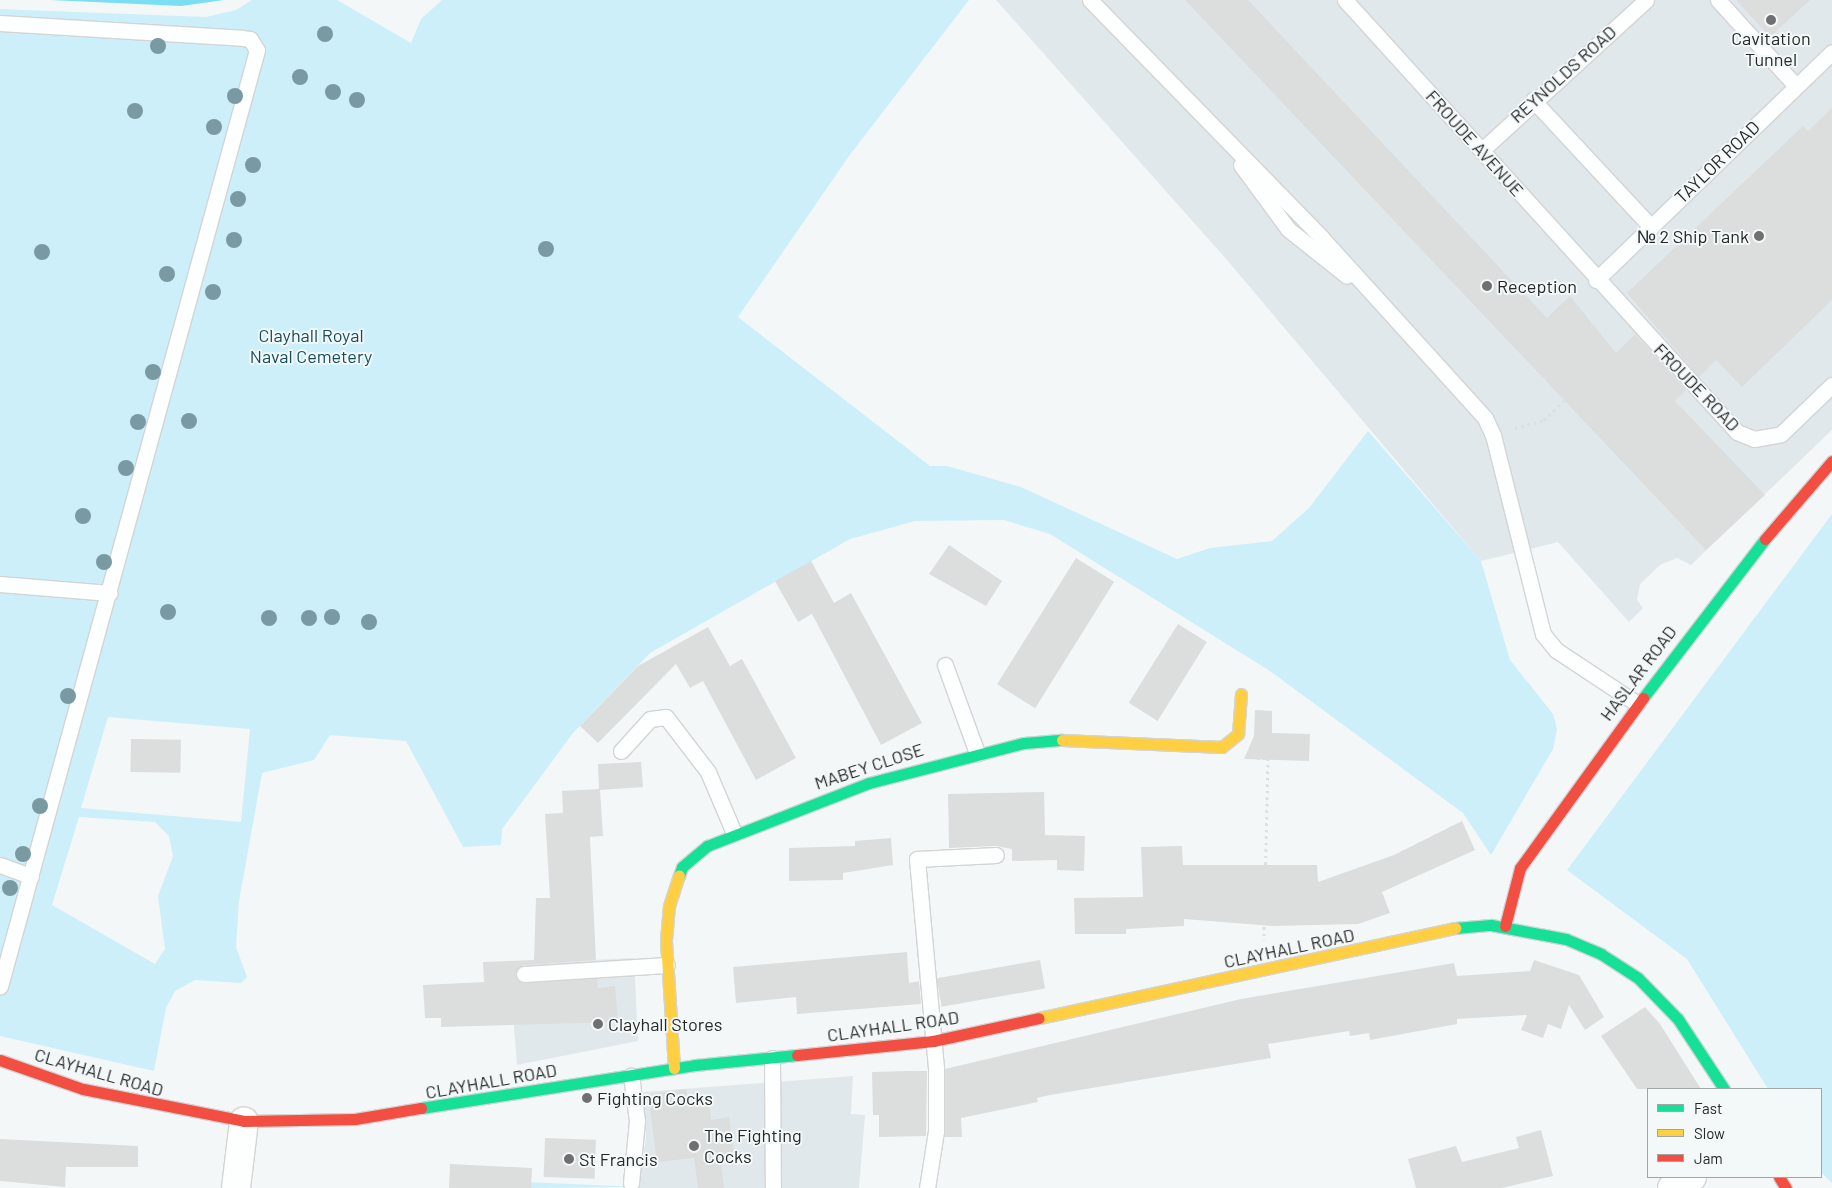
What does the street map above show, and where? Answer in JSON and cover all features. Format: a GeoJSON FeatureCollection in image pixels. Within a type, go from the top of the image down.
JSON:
{"type":"FeatureCollection","features":[{"type":"Feature","properties":{"kind":"street","name":"HASLAR ROAD"},"geometry":{"type":"LineString","coordinates":[[1505,926],[1523,862],[1636,703],[1794,502],[1832,461]]}},
{"type":"Feature","properties":{"kind":"street"},"geometry":{"type":"LineString","coordinates":[[1229,745],[1238,734],[1241,694]]}},
{"type":"Feature","properties":{"kind":"street","name":"MABEY CLOSE"},"geometry":{"type":"LineString","coordinates":[[674,1068],[667,965],[667,917],[678,874],[697,853],[734,833],[869,783],[977,753],[1081,738],[1198,748],[1229,745]]}},
{"type":"Feature","properties":{"kind":"street","name":"CLAYHALL ROAD"},"geometry":{"type":"LineString","coordinates":[[0,1060],[83,1089],[244,1121],[332,1121],[406,1114],[674,1068],[933,1041],[1264,971],[1460,927],[1505,926],[1575,942],[1638,978],[1678,1019],[1723,1088]]}},
{"type":"Feature","properties":{"kind":"street"},"geometry":{"type":"LineString","coordinates":[[236,1188],[244,1121]]}},
{"type":"Feature","properties":{"kind":"street"},"geometry":{"type":"LineString","coordinates":[[1672,1188],[1690,1178]]}},
{"type":"Feature","properties":{"kind":"lane"},"geometry":{"type":"LineString","coordinates":[[1090,0],[1219,133],[1288,230],[1364,288],[1476,408],[1493,435],[1543,634],[1556,650],[1636,703]]}},
{"type":"Feature","properties":{"kind":"lane","name":"REYNOLDS ROAD"},"geometry":{"type":"LineString","coordinates":[[1482,150],[1532,100],[1646,0]]}},
{"type":"Feature","properties":{"kind":"lane"},"geometry":{"type":"LineString","coordinates":[[1718,0],[1796,86]]}},
{"type":"Feature","properties":{"kind":"lane","name":"FROUDE AVENUE"},"geometry":{"type":"LineString","coordinates":[[1353,2],[1596,280]]}},
{"type":"Feature","properties":{"kind":"lane"},"geometry":{"type":"LineString","coordinates":[[0,23],[242,38],[250,39],[257,50],[110,593],[0,986]]}},
{"type":"Feature","properties":{"kind":"lane","name":"TAYLOR ROAD"},"geometry":{"type":"LineString","coordinates":[[1596,280],[1832,52]]}},
{"type":"Feature","properties":{"kind":"lane"},"geometry":{"type":"LineString","coordinates":[[1532,100],[1651,228]]}},
{"type":"Feature","properties":{"kind":"lane","name":"FROUDE ROAD"},"geometry":{"type":"LineString","coordinates":[[1596,280],[1732,427],[1748,438],[1781,434],[1832,385]]}},
{"type":"Feature","properties":{"kind":"lane"},"geometry":{"type":"LineString","coordinates":[[0,584],[110,593]]}},
{"type":"Feature","properties":{"kind":"lane"},"geometry":{"type":"LineString","coordinates":[[944,665],[977,753]]}},
{"type":"Feature","properties":{"kind":"lane"},"geometry":{"type":"LineString","coordinates":[[621,751],[650,719],[661,716],[671,721],[713,782],[734,833]]}},
{"type":"Feature","properties":{"kind":"lane"},"geometry":{"type":"LineString","coordinates":[[928,1188],[936,1131],[933,1041],[917,859],[996,855]]}},
{"type":"Feature","properties":{"kind":"lane"},"geometry":{"type":"LineString","coordinates":[[0,865],[31,876]]}},
{"type":"Feature","properties":{"kind":"lane"},"geometry":{"type":"LineString","coordinates":[[524,974],[667,965]]}},
{"type":"Feature","properties":{"kind":"lane"},"geometry":{"type":"LineString","coordinates":[[772,1058],[773,1188]]}},
{"type":"Feature","properties":{"kind":"lane"},"geometry":{"type":"LineString","coordinates":[[631,1075],[637,1121],[631,1183]]}},
{"type":"Feature","properties":{"kind":"path"},"geometry":{"type":"LineString","coordinates":[[1493,435],[1544,420],[1564,400]]}},
{"type":"Feature","properties":{"kind":"path"},"geometry":{"type":"LineString","coordinates":[[1229,745],[1245,757],[1268,758],[1264,971]]}},
{"type":"Feature","properties":{"kind":"shaded area"},"geometry":{"type":"Polygon","coordinates":[[[996,0],[1832,0],[1832,430],[1691,565],[1677,558],[1660,565],[1640,584],[1637,600],[1643,608],[1629,622],[1558,542],[1481,561],[1227,260],[996,0]]]}},
{"type":"Feature","properties":{"kind":"shaded area"},"geometry":{"type":"Polygon","coordinates":[[[634,958],[638,1041],[517,1065],[509,964],[634,958]]]}},
{"type":"Feature","properties":{"kind":"shaded area"},"geometry":{"type":"Polygon","coordinates":[[[853,1076],[851,1114],[865,1115],[859,1188],[638,1188],[646,1138],[643,1092],[853,1076]]]}},
{"type":"Feature","properties":{"kind":"green space","name":"Clayhall Royal Naval Cemetery"},"geometry":{"type":"Polygon","coordinates":[[[252,0],[337,0],[411,43],[421,19],[442,0],[969,0],[849,156],[738,317],[930,466],[947,466],[1021,487],[1177,559],[1210,548],[1272,541],[1309,508],[1368,431],[1481,561],[1510,660],[1553,714],[1557,729],[1553,749],[1491,855],[1463,813],[1270,671],[1050,534],[1004,520],[915,521],[850,539],[650,653],[573,733],[502,829],[501,845],[463,847],[406,741],[330,735],[314,760],[262,773],[239,901],[236,947],[247,977],[241,983],[195,980],[175,991],[166,1008],[154,1071],[0,1036],[0,9],[206,17],[236,10],[252,0]],[[108,717],[81,808],[241,822],[250,729],[108,717]],[[79,817],[52,905],[155,964],[165,949],[158,896],[173,856],[169,836],[155,822],[79,817]]]}},
{"type":"Feature","properties":{"kind":"green space"},"geometry":{"type":"Polygon","coordinates":[[[1832,514],[1832,1183],[1822,1173],[1822,1088],[1767,1088],[1687,959],[1567,870],[1832,514]]]}},
{"type":"Feature","properties":{"kind":"green space"},"geometry":{"type":"Polygon","coordinates":[[[526,1182],[616,1186],[638,1187],[526,1188],[526,1182]]]}},
{"type":"Feature","properties":{"kind":"water"},"geometry":{"type":"Polygon","coordinates":[[[50,0],[224,0],[181,6],[50,0]]]}},
{"type":"Feature","properties":{"kind":"building","name":"Reception"},"geometry":{"type":"Polygon","coordinates":[[[1185,0],[1248,0],[1547,318],[1570,296],[1616,353],[1635,334],[1686,390],[1675,401],[1765,495],[1706,550],[1185,0]]]}},
{"type":"Feature","properties":{"kind":"building","name":"Cavitation Tunnel"},"geometry":{"type":"Polygon","coordinates":[[[1736,0],[1810,0],[1770,37],[1736,0]]]}},
{"type":"Feature","properties":{"kind":"building","name":"№ 2 Ship Tank"},"geometry":{"type":"Polygon","coordinates":[[[1832,108],[1832,300],[1742,387],[1716,360],[1699,377],[1627,293],[1803,126],[1808,131],[1832,108]]]}},
{"type":"Feature","properties":{"kind":"building"},"geometry":{"type":"Polygon","coordinates":[[[949,545],[1002,581],[986,606],[929,574],[949,545]]]}},
{"type":"Feature","properties":{"kind":"building"},"geometry":{"type":"Polygon","coordinates":[[[1076,558],[1114,582],[1035,708],[997,684],[1076,558]]]}},
{"type":"Feature","properties":{"kind":"building"},"geometry":{"type":"Polygon","coordinates":[[[811,561],[834,603],[851,593],[922,723],[881,745],[812,614],[798,622],[775,581],[811,561]]]}},
{"type":"Feature","properties":{"kind":"building"},"geometry":{"type":"Polygon","coordinates":[[[1178,624],[1207,642],[1158,721],[1129,703],[1178,624]]]}},
{"type":"Feature","properties":{"kind":"building"},"geometry":{"type":"Polygon","coordinates":[[[708,627],[730,666],[742,659],[796,758],[756,780],[703,681],[690,688],[676,664],[598,743],[580,726],[638,666],[708,627]]]}},
{"type":"Feature","properties":{"kind":"building"},"geometry":{"type":"Polygon","coordinates":[[[1255,710],[1272,711],[1272,733],[1310,734],[1309,761],[1244,759],[1254,736],[1255,710]]]}},
{"type":"Feature","properties":{"kind":"building"},"geometry":{"type":"Polygon","coordinates":[[[131,739],[181,740],[180,773],[130,772],[131,739]]]}},
{"type":"Feature","properties":{"kind":"building"},"geometry":{"type":"Polygon","coordinates":[[[641,762],[643,787],[600,790],[603,836],[590,837],[596,960],[523,965],[515,974],[524,983],[597,979],[598,988],[615,986],[618,1022],[441,1027],[441,1018],[425,1018],[423,985],[484,982],[483,962],[534,960],[536,898],[550,898],[545,814],[563,813],[562,791],[599,789],[598,764],[641,762]]]}},
{"type":"Feature","properties":{"kind":"building"},"geometry":{"type":"Polygon","coordinates":[[[1044,792],[1045,835],[1085,836],[1084,871],[1057,870],[1057,860],[1012,861],[1012,849],[996,846],[949,848],[948,794],[1044,792]]]}},
{"type":"Feature","properties":{"kind":"building"},"geometry":{"type":"Polygon","coordinates":[[[1462,821],[1475,850],[1382,892],[1390,913],[1358,924],[1272,926],[1184,919],[1184,926],[1126,929],[1126,934],[1075,934],[1074,898],[1143,897],[1141,847],[1182,846],[1183,865],[1317,865],[1318,882],[1394,855],[1462,821]]]}},
{"type":"Feature","properties":{"kind":"building"},"geometry":{"type":"Polygon","coordinates":[[[891,838],[893,865],[843,873],[843,880],[789,881],[789,848],[855,846],[855,841],[891,838]]]}},
{"type":"Feature","properties":{"kind":"building"},"geometry":{"type":"Polygon","coordinates":[[[907,952],[909,983],[919,981],[921,1004],[797,1014],[796,997],[736,1003],[733,967],[907,952]]]}},
{"type":"Feature","properties":{"kind":"building"},"geometry":{"type":"Polygon","coordinates":[[[1040,960],[1045,989],[942,1007],[937,978],[1040,960]]]}},
{"type":"Feature","properties":{"kind":"building"},"geometry":{"type":"Polygon","coordinates":[[[1534,960],[1579,975],[1604,1017],[1585,1030],[1569,1005],[1561,1029],[1548,1024],[1543,1038],[1521,1030],[1527,1015],[1457,1019],[1457,1024],[1370,1040],[1369,1033],[1350,1036],[1349,1031],[1268,1044],[1271,1058],[1037,1098],[1038,1102],[961,1118],[962,1137],[945,1137],[945,1069],[1241,999],[1454,963],[1457,976],[1530,971],[1534,960]]]}},
{"type":"Feature","properties":{"kind":"building"},"geometry":{"type":"Polygon","coordinates":[[[1645,1007],[1660,1024],[1700,1088],[1637,1089],[1601,1036],[1645,1007]]]}},
{"type":"Feature","properties":{"kind":"building"},"geometry":{"type":"Polygon","coordinates":[[[927,1071],[926,1136],[879,1137],[879,1115],[873,1115],[872,1072],[927,1071]]]}},
{"type":"Feature","properties":{"kind":"building","name":"The Fighting Cocks"},"geometry":{"type":"Polygon","coordinates":[[[686,1089],[688,1104],[709,1105],[711,1120],[729,1117],[734,1154],[720,1156],[724,1188],[698,1188],[694,1158],[657,1162],[648,1094],[686,1089]]]}},
{"type":"Feature","properties":{"kind":"building"},"geometry":{"type":"Polygon","coordinates":[[[1541,1130],[1553,1176],[1502,1188],[1416,1188],[1408,1159],[1456,1146],[1462,1162],[1519,1148],[1516,1137],[1541,1130]]]}},
{"type":"Feature","properties":{"kind":"building","name":"St Francis"},"geometry":{"type":"Polygon","coordinates":[[[545,1138],[596,1140],[595,1179],[544,1177],[545,1138]]]}},
{"type":"Feature","properties":{"kind":"building"},"geometry":{"type":"Polygon","coordinates":[[[0,1139],[138,1146],[138,1167],[66,1167],[65,1187],[0,1181],[0,1139]]]}},
{"type":"Feature","properties":{"kind":"building"},"geometry":{"type":"Polygon","coordinates":[[[450,1164],[532,1168],[531,1188],[449,1188],[450,1164]]]}},
{"type":"Feature","properties":{"kind":"traffic: fast"},"geometry":{"type":"LineString","coordinates":[[1643,698],[1765,539]]}},
{"type":"Feature","properties":{"kind":"traffic: fast"},"geometry":{"type":"LineString","coordinates":[[679,876],[682,867],[707,846],[869,783],[1024,743],[1062,740]]}},
{"type":"Feature","properties":{"kind":"traffic: fast"},"geometry":{"type":"LineString","coordinates":[[1455,928],[1491,925],[1566,939],[1601,954],[1638,978],[1678,1019],[1723,1088]]}},
{"type":"Feature","properties":{"kind":"traffic: fast"},"geometry":{"type":"LineString","coordinates":[[421,1108],[695,1065],[797,1055]]}},
{"type":"Feature","properties":{"kind":"traffic: slow"},"geometry":{"type":"LineString","coordinates":[[1062,740],[1222,747],[1238,734],[1241,694]]}},
{"type":"Feature","properties":{"kind":"traffic: slow"},"geometry":{"type":"LineString","coordinates":[[674,1068],[666,940],[669,906],[679,876]]}},
{"type":"Feature","properties":{"kind":"traffic: slow"},"geometry":{"type":"LineString","coordinates":[[1039,1018],[1455,928]]}},
{"type":"Feature","properties":{"kind":"traffic: jam"},"geometry":{"type":"LineString","coordinates":[[1765,539],[1832,461]]}},
{"type":"Feature","properties":{"kind":"traffic: jam"},"geometry":{"type":"LineString","coordinates":[[1505,926],[1520,868],[1643,698]]}},
{"type":"Feature","properties":{"kind":"traffic: jam"},"geometry":{"type":"LineString","coordinates":[[797,1055],[933,1041],[1039,1018]]}},
{"type":"Feature","properties":{"kind":"traffic: jam"},"geometry":{"type":"LineString","coordinates":[[0,1060],[83,1089],[244,1121],[355,1119],[421,1108]]}},
{"type":"Feature","properties":{"kind":"traffic: jam"},"geometry":{"type":"LineString","coordinates":[[1780,1178],[1786,1188]]}},
{"type":"Feature","properties":{"kind":"place","name":"Cavitation Tunnel"},"geometry":{"type":"Point","coordinates":[1771,20]}},
{"type":"Feature","properties":{"kind":"place","name":"№ 2 Ship Tank"},"geometry":{"type":"Point","coordinates":[1759,236]}},
{"type":"Feature","properties":{"kind":"place","name":"Reception"},"geometry":{"type":"Point","coordinates":[1487,286]}},
{"type":"Feature","properties":{"kind":"place","name":"Clayhall Stores"},"geometry":{"type":"Point","coordinates":[598,1024]}},
{"type":"Feature","properties":{"kind":"place","name":"Fighting Cocks"},"geometry":{"type":"Point","coordinates":[587,1098]}},
{"type":"Feature","properties":{"kind":"place","name":"The Fighting Cocks"},"geometry":{"type":"Point","coordinates":[694,1146]}},
{"type":"Feature","properties":{"kind":"place","name":"St Francis"},"geometry":{"type":"Point","coordinates":[569,1159]}}]}
